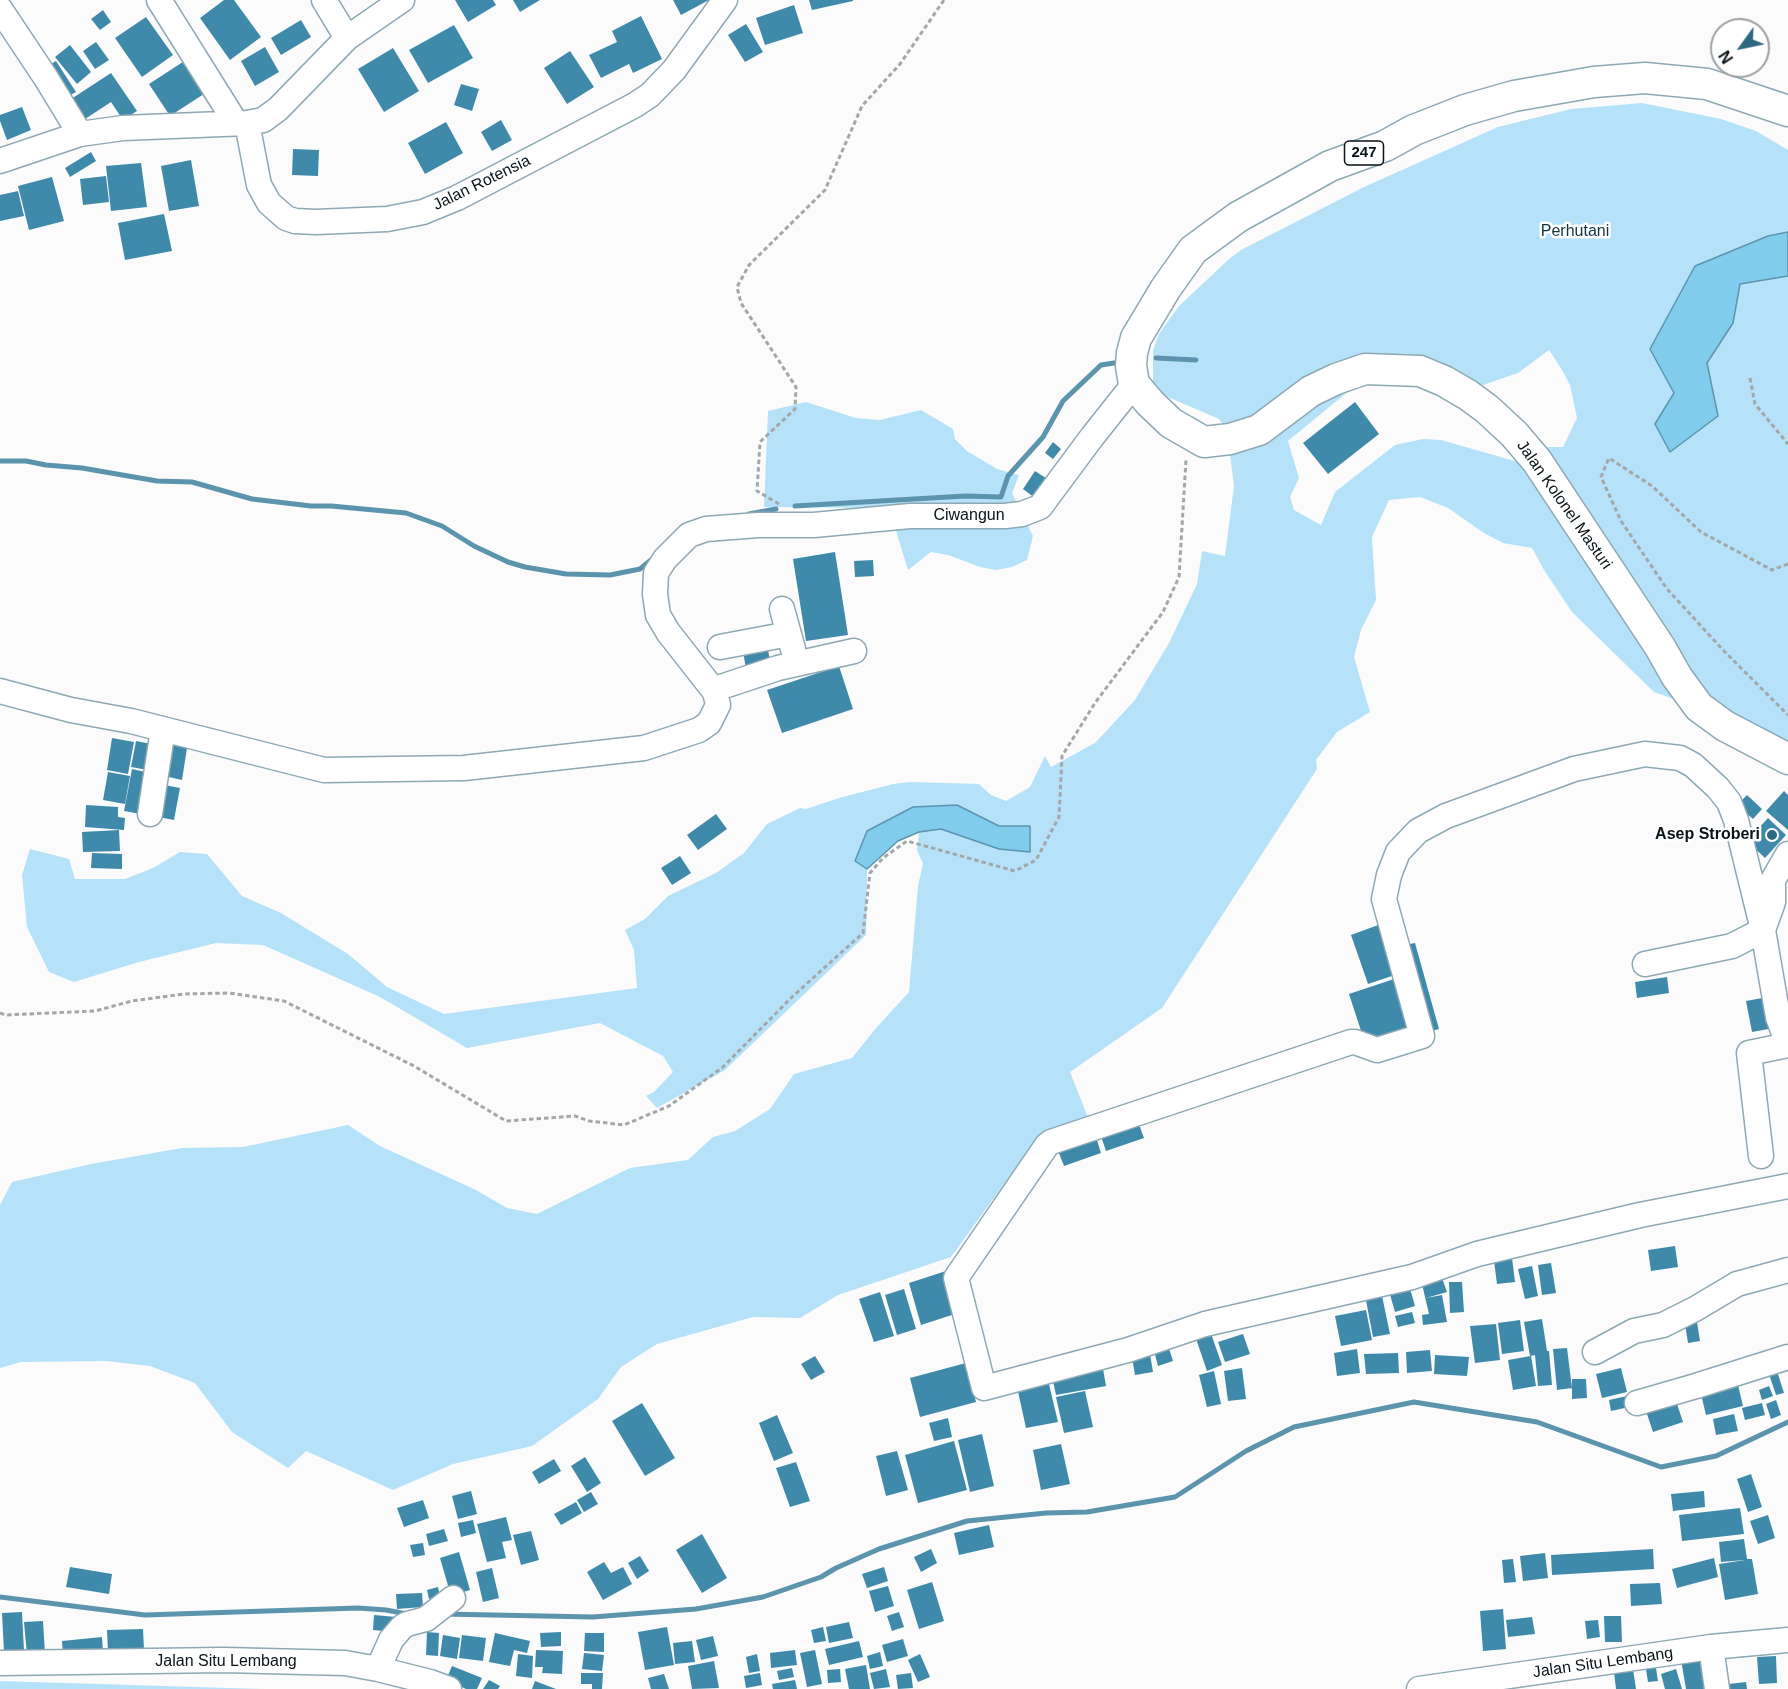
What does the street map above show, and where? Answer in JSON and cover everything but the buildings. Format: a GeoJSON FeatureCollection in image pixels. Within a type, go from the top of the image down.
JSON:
{"type":"FeatureCollection","features":[{"type":"Feature","properties":{"kind":"main road","name":"247"},"geometry":{"type":"LineString","coordinates":[[1134,384],[1131,366],[1136,338],[1166,288],[1193,250],[1238,217],[1330,166],[1385,146],[1414,130],[1465,110],[1514,96],[1594,82],[1645,78],[1707,84],[1788,111]]}},
{"type":"Feature","properties":{"kind":"main road","name":"Jalan Kolonel Masturi"},"geometry":{"type":"LineString","coordinates":[[1197,438],[1230,440],[1259,430],[1311,391],[1365,369],[1420,371],[1444,381],[1487,409],[1514,434],[1537,461],[1660,647],[1677,677],[1699,707],[1759,746],[1788,759]]}},
{"type":"Feature","properties":{"kind":"main road"},"geometry":{"type":"LineString","coordinates":[[1134,384],[1171,423],[1197,438]]}},
{"type":"Feature","properties":{"kind":"street"},"geometry":{"type":"LineString","coordinates":[[159,0],[241,123]]}},
{"type":"Feature","properties":{"kind":"street"},"geometry":{"type":"LineString","coordinates":[[324,0],[348,38]]}},
{"type":"Feature","properties":{"kind":"street"},"geometry":{"type":"LineString","coordinates":[[0,161],[80,134],[123,128],[256,122],[268,117],[348,38],[402,0]]}},
{"type":"Feature","properties":{"kind":"street","name":"Jalan Rotensia"},"geometry":{"type":"LineString","coordinates":[[241,123],[259,185],[269,203],[286,218],[316,222],[387,219],[423,212],[457,198],[650,95],[674,70],[725,0]]}},
{"type":"Feature","properties":{"kind":"street"},"geometry":{"type":"LineString","coordinates":[[0,9],[80,134]]}},
{"type":"Feature","properties":{"kind":"street","name":"Ciwangun"},"geometry":{"type":"LineString","coordinates":[[715,692],[668,632],[658,615],[655,594],[656,573],[665,559],[689,535],[706,529],[758,525],[814,525],[910,516],[1022,514],[1040,507],[1134,384]]}},
{"type":"Feature","properties":{"kind":"street"},"geometry":{"type":"LineString","coordinates":[[782,609],[797,663]]}},
{"type":"Feature","properties":{"kind":"street"},"geometry":{"type":"LineString","coordinates":[[720,646],[789,634]]}},
{"type":"Feature","properties":{"kind":"street"},"geometry":{"type":"LineString","coordinates":[[0,691],[70,710],[164,729],[324,770],[464,768],[644,748],[699,730],[709,723],[718,705],[715,692],[722,687],[797,663],[854,651]]}},
{"type":"Feature","properties":{"kind":"street"},"geometry":{"type":"LineString","coordinates":[[150,813],[164,729]]}},
{"type":"Feature","properties":{"kind":"street"},"geometry":{"type":"LineString","coordinates":[[1761,1156],[1749,1053],[1788,1045],[1778,1017],[1763,930],[1736,820],[1729,802],[1704,775],[1680,758],[1645,754],[1574,769],[1446,816],[1418,831],[1398,852],[1389,875],[1384,899],[1422,1036],[1377,1050],[1351,1042],[1051,1142],[956,1278],[984,1388],[1128,1350],[1205,1324],[1412,1277],[1477,1254],[1640,1215],[1788,1186]]}},
{"type":"Feature","properties":{"kind":"street"},"geometry":{"type":"LineString","coordinates":[[1645,964],[1732,946],[1763,930],[1773,902],[1773,880],[1788,854]]}},
{"type":"Feature","properties":{"kind":"street"},"geometry":{"type":"LineString","coordinates":[[1594,1352],[1634,1331],[1663,1325],[1695,1310],[1737,1284],[1788,1270]]}},
{"type":"Feature","properties":{"kind":"street"},"geometry":{"type":"LineString","coordinates":[[1637,1403],[1788,1357]]}},
{"type":"Feature","properties":{"kind":"street"},"geometry":{"type":"LineString","coordinates":[[378,1669],[391,1640],[402,1627],[422,1622],[453,1598]]}},
{"type":"Feature","properties":{"kind":"street","name":"Jalan Situ Lembang"},"geometry":{"type":"LineString","coordinates":[[1419,1689],[1511,1682],[1711,1647],[1788,1640]]}},
{"type":"Feature","properties":{"kind":"street"},"geometry":{"type":"LineString","coordinates":[[1711,1647],[1717,1689]]}},
{"type":"Feature","properties":{"kind":"street","name":"Jalan Situ Lembang"},"geometry":{"type":"LineString","coordinates":[[0,1663],[224,1660],[345,1663],[378,1669],[435,1687]]}},
{"type":"Feature","properties":{"kind":"path"},"geometry":{"type":"LineString","coordinates":[[814,525],[757,491],[760,442],[795,409],[796,387],[741,303],[737,287],[749,265],[825,190],[862,106],[900,64],[944,0]]}},
{"type":"Feature","properties":{"kind":"path"},"geometry":{"type":"LineString","coordinates":[[1750,378],[1755,404],[1788,444]]}},
{"type":"Feature","properties":{"kind":"path"},"geometry":{"type":"LineString","coordinates":[[0,1013],[4,1015],[95,1011],[132,1001],[184,994],[229,993],[284,1000],[414,1066],[506,1121],[576,1116],[589,1121],[624,1125],[669,1106],[723,1067],[793,996],[863,933],[870,873],[883,858],[907,841],[1014,872],[1036,860],[1059,817],[1062,756],[1095,704],[1163,612],[1179,577],[1186,456],[1197,438]]}},
{"type":"Feature","properties":{"kind":"path"},"geometry":{"type":"LineString","coordinates":[[1788,564],[1772,570],[1701,532],[1652,486],[1609,458],[1601,477],[1621,521],[1667,589],[1724,651],[1788,715]]}},
{"type":"Feature","properties":{"kind":"green space","name":"Perhutani"},"geometry":{"type":"Polygon","coordinates":[[[1642,103],[1721,119],[1756,131],[1788,150],[1788,232],[1768,236],[1695,266],[1650,349],[1674,393],[1655,424],[1718,416],[1707,363],[1733,323],[1740,284],[1788,276],[1788,740],[1654,692],[1572,612],[1532,548],[1503,543],[1448,508],[1420,497],[1389,500],[1372,537],[1376,600],[1361,630],[1354,657],[1370,712],[1337,732],[1316,760],[1317,769],[1162,1008],[1070,1072],[1091,1125],[1033,1144],[951,1257],[838,1295],[800,1318],[753,1317],[657,1344],[621,1367],[598,1399],[532,1446],[453,1464],[393,1490],[306,1451],[288,1468],[232,1432],[195,1383],[150,1366],[106,1361],[21,1362],[0,1368],[0,1205],[12,1182],[91,1164],[182,1148],[243,1147],[348,1125],[380,1146],[476,1190],[507,1208],[537,1214],[630,1168],[688,1160],[713,1137],[735,1131],[770,1109],[794,1074],[852,1058],[909,992],[918,886],[923,864],[917,850],[919,832],[941,829],[999,849],[1029,852],[1030,826],[999,826],[957,805],[855,860],[867,869],[866,935],[725,1070],[657,1108],[646,1096],[654,1092],[673,1072],[663,1056],[600,1023],[467,1048],[380,997],[263,945],[216,943],[139,962],[74,982],[49,972],[27,927],[22,875],[30,849],[69,859],[75,879],[125,879],[153,868],[180,852],[207,854],[242,896],[281,913],[348,954],[387,987],[444,1014],[637,988],[634,950],[625,930],[645,919],[668,896],[716,873],[744,853],[767,824],[800,808],[806,809],[839,798],[910,782],[979,784],[991,795],[1006,801],[1030,787],[1045,756],[1051,767],[1095,743],[1135,700],[1169,643],[1197,584],[1202,551],[1225,556],[1234,486],[1227,430],[1219,419],[1168,397],[1153,384],[1153,350],[1159,334],[1179,306],[1241,250],[1364,187],[1498,127],[1571,109],[1642,103]],[[1549,350],[1518,373],[1483,385],[1455,377],[1356,385],[1288,441],[1299,478],[1290,497],[1294,510],[1321,525],[1335,492],[1395,445],[1423,439],[1441,440],[1518,462],[1548,447],[1563,447],[1577,418],[1570,385],[1549,350]]]}},
{"type":"Feature","properties":{"kind":"green space"},"geometry":{"type":"Polygon","coordinates":[[[806,402],[856,418],[880,420],[921,410],[953,429],[955,439],[967,451],[997,469],[1019,475],[1012,493],[1033,536],[1027,560],[1012,567],[996,570],[931,552],[908,570],[889,508],[764,507],[768,411],[806,402]]]}},
{"type":"Feature","properties":{"kind":"green space"},"geometry":{"type":"Polygon","coordinates":[[[0,1681],[262,1689],[0,1689],[0,1681]]]}},
{"type":"Feature","properties":{"kind":"shaded area"},"geometry":{"type":"Polygon","coordinates":[[[1788,232],[1788,276],[1740,284],[1733,323],[1707,363],[1718,416],[1670,452],[1655,424],[1674,393],[1650,349],[1695,266],[1768,236],[1788,232]]]}},
{"type":"Feature","properties":{"kind":"shaded area"},"geometry":{"type":"Polygon","coordinates":[[[957,805],[999,826],[1030,826],[1030,852],[999,849],[941,829],[919,832],[898,841],[867,869],[855,861],[867,831],[913,807],[957,805]]]}},
{"type":"Feature","properties":{"kind":"waterway"},"geometry":{"type":"LineString","coordinates":[[1156,358],[1196,360]]}},
{"type":"Feature","properties":{"kind":"waterway"},"geometry":{"type":"LineString","coordinates":[[795,506],[965,496],[1001,497],[1008,476],[1043,437],[1063,401],[1101,365],[1114,363]]}},
{"type":"Feature","properties":{"kind":"waterway"},"geometry":{"type":"LineString","coordinates":[[0,461],[26,461],[157,481],[192,482],[252,499],[406,513],[442,526],[474,546],[508,562],[566,574],[610,575],[640,569],[651,560]]}},
{"type":"Feature","properties":{"kind":"waterway"},"geometry":{"type":"LineString","coordinates":[[749,514],[776,509]]}},
{"type":"Feature","properties":{"kind":"waterway"},"geometry":{"type":"LineString","coordinates":[[443,1614],[593,1617],[696,1609],[763,1597],[821,1577],[879,1549],[967,1521],[1046,1513],[1087,1512],[1175,1497],[1246,1451],[1294,1427],[1414,1402],[1537,1422],[1661,1467],[1716,1456],[1788,1422]]}},
{"type":"Feature","properties":{"kind":"waterway"},"geometry":{"type":"LineString","coordinates":[[0,1597],[145,1615],[358,1608],[407,1614]]}},
{"type":"Feature","properties":{"kind":"place","name":"Asep Stroberi"},"geometry":{"type":"Point","coordinates":[1772,835]}}]}
